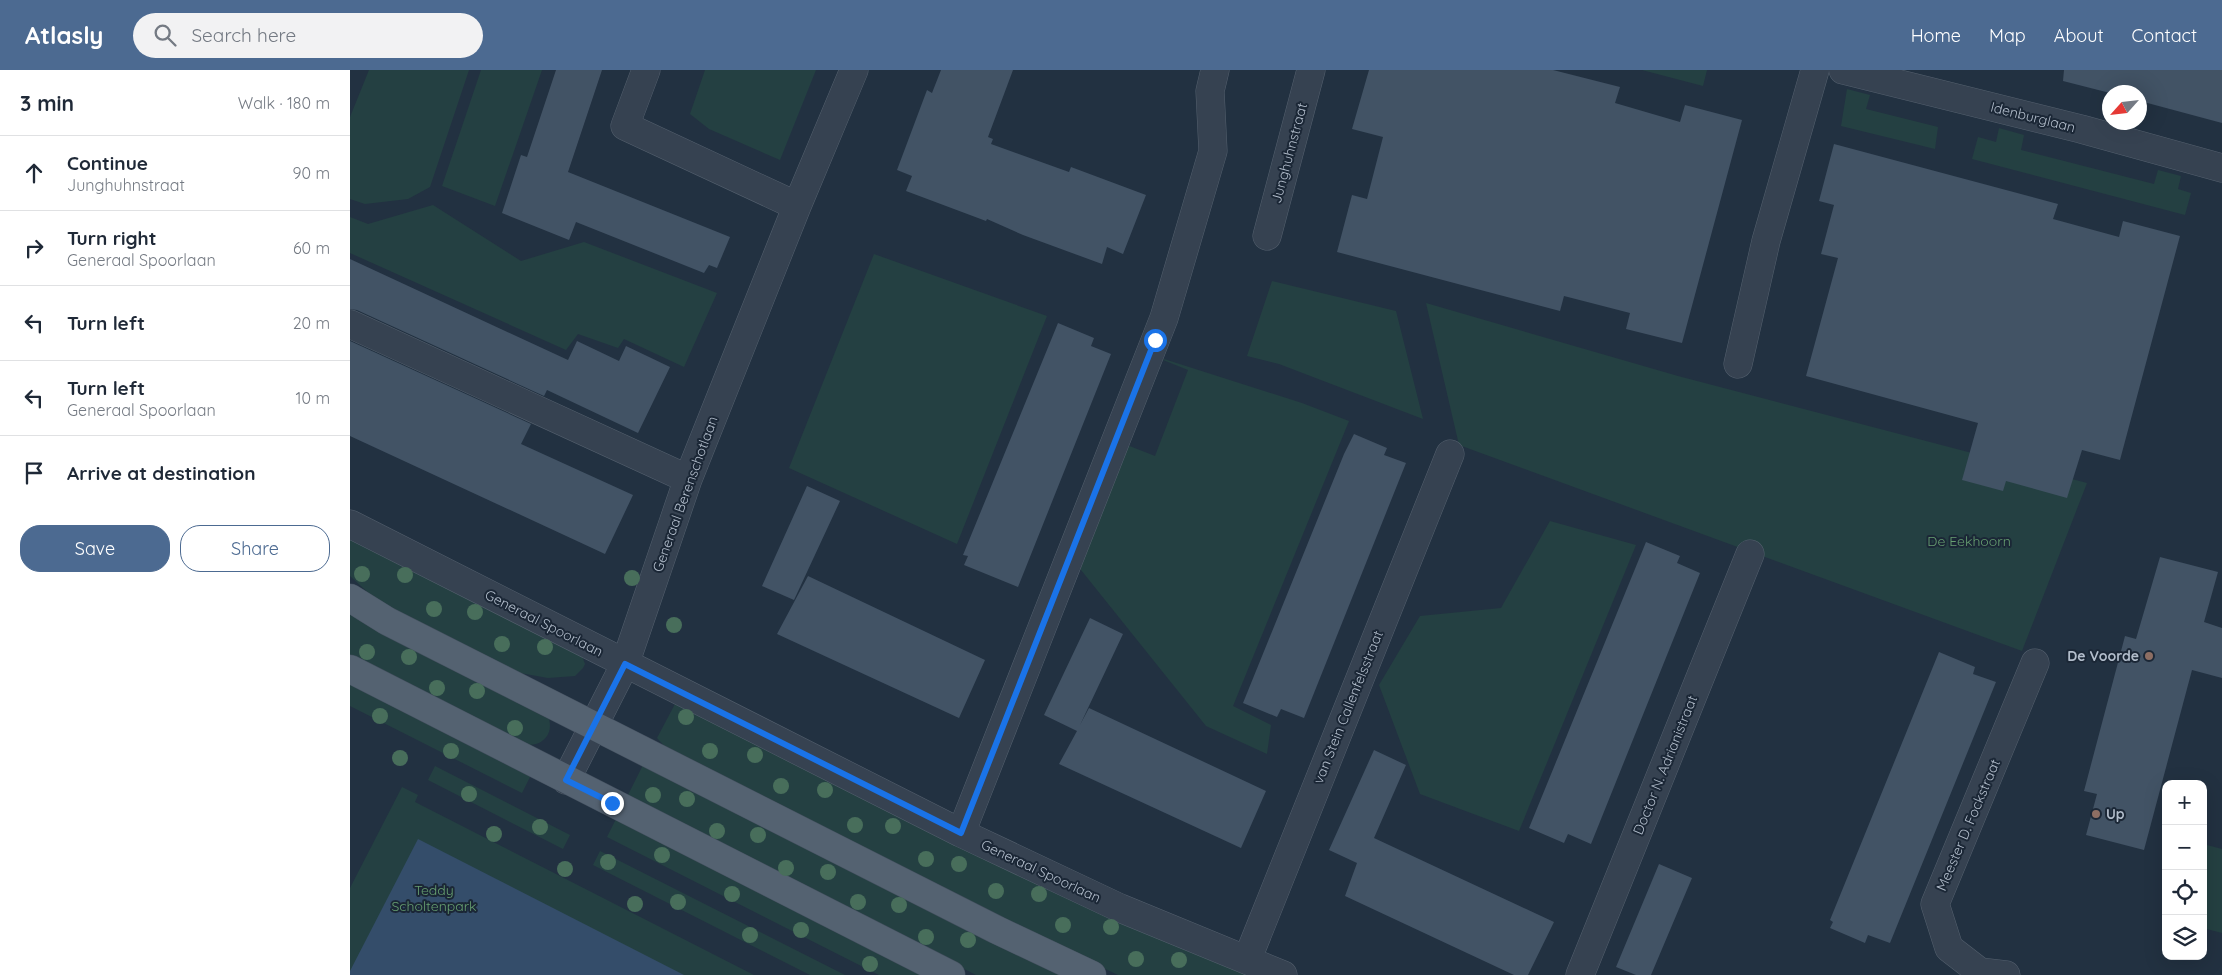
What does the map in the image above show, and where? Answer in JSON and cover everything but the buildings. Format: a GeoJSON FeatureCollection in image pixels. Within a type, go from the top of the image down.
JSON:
{"type":"FeatureCollection","features":[{"type":"Feature","properties":{"kind":"main road"},"geometry":{"type":"LineString","coordinates":[[350,598],[387,620],[989,926],[1092,975]]}},
{"type":"Feature","properties":{"kind":"main road"},"geometry":{"type":"LineString","coordinates":[[350,669],[951,975]]}},
{"type":"Feature","properties":{"kind":"street"},"geometry":{"type":"LineString","coordinates":[[646,70],[625,126],[797,206]]}},
{"type":"Feature","properties":{"kind":"street","name":"Generaal Berenschotlaan"},"geometry":{"type":"LineString","coordinates":[[566,780],[625,664],[688,479],[797,206],[854,70]]}},
{"type":"Feature","properties":{"kind":"street"},"geometry":{"type":"LineString","coordinates":[[961,833],[1164,318],[1213,150],[1210,91],[1215,70]]}},
{"type":"Feature","properties":{"kind":"street","name":"Junghuhnstraat"},"geometry":{"type":"LineString","coordinates":[[1267,236],[1311,70]]}},
{"type":"Feature","properties":{"kind":"street"},"geometry":{"type":"LineString","coordinates":[[1738,364],[1766,241],[1815,70]]}},
{"type":"Feature","properties":{"kind":"street","name":"Idenburglaan"},"geometry":{"type":"LineString","coordinates":[[1843,70],[2081,129],[2222,168]]}},
{"type":"Feature","properties":{"kind":"street"},"geometry":{"type":"LineString","coordinates":[[350,324],[688,479]]}},
{"type":"Feature","properties":{"kind":"street","name":"van Stein Callenfelsstraat"},"geometry":{"type":"LineString","coordinates":[[1247,960],[1450,454]]}},
{"type":"Feature","properties":{"kind":"street","name":"Generaal Spoorlaan"},"geometry":{"type":"LineString","coordinates":[[350,524],[961,833],[1120,908],[1283,975]]}},
{"type":"Feature","properties":{"kind":"street","name":"Doctor N. Adrianistraat"},"geometry":{"type":"LineString","coordinates":[[1580,975],[1750,554]]}},
{"type":"Feature","properties":{"kind":"street","name":"Meester D. Fockstraat"},"geometry":{"type":"LineString","coordinates":[[1988,974],[1949,948],[1935,904],[2035,664]]}},
{"type":"Feature","properties":{"kind":"green space"},"geometry":{"type":"Polygon","coordinates":[[[369,70],[469,70],[430,187],[408,199],[365,204],[350,199],[350,117],[369,70]]]}},
{"type":"Feature","properties":{"kind":"green space"},"geometry":{"type":"Polygon","coordinates":[[[481,70],[542,70],[495,206],[442,186],[481,70]]]}},
{"type":"Feature","properties":{"kind":"green space"},"geometry":{"type":"Polygon","coordinates":[[[705,70],[816,70],[780,160],[709,129],[690,114],[705,70]]]}},
{"type":"Feature","properties":{"kind":"green space"},"geometry":{"type":"Polygon","coordinates":[[[1642,70],[1707,70],[1703,86],[1642,70]]]}},
{"type":"Feature","properties":{"kind":"green space"},"geometry":{"type":"Polygon","coordinates":[[[1847,89],[1870,95],[1866,109],[1938,127],[1935,149],[1841,126],[1847,89]]]}},
{"type":"Feature","properties":{"kind":"green space"},"geometry":{"type":"Polygon","coordinates":[[[1999,128],[2024,135],[2021,150],[2154,184],[2158,170],[2181,176],[2178,189],[2191,193],[2185,215],[1972,159],[1978,137],[1996,142],[1999,128]]]}},
{"type":"Feature","properties":{"kind":"green space"},"geometry":{"type":"Polygon","coordinates":[[[433,205],[521,261],[584,242],[717,293],[684,367],[624,339],[618,348],[578,334],[566,350],[350,253],[350,217],[368,224],[433,205]]]}},
{"type":"Feature","properties":{"kind":"green space"},"geometry":{"type":"Polygon","coordinates":[[[874,254],[1047,316],[957,544],[789,468],[874,254]]]}},
{"type":"Feature","properties":{"kind":"green space"},"geometry":{"type":"Polygon","coordinates":[[[1272,281],[1396,311],[1423,419],[1279,364],[1247,356],[1272,281]]]}},
{"type":"Feature","properties":{"kind":"green space","name":"De Eekhoorn"},"geometry":{"type":"Polygon","coordinates":[[[1426,303],[1678,376],[2087,483],[2022,651],[1459,445],[1426,303]]]}},
{"type":"Feature","properties":{"kind":"green space"},"geometry":{"type":"Polygon","coordinates":[[[1164,359],[1302,403],[1349,421],[1233,706],[1271,725],[1267,754],[1206,726],[1077,565],[1127,445],[1155,456],[1188,370],[1164,359]]]}},
{"type":"Feature","properties":{"kind":"green space"},"geometry":{"type":"Polygon","coordinates":[[[1550,521],[1636,545],[1519,831],[1420,794],[1379,685],[1420,616],[1501,608],[1550,521]]]}},
{"type":"Feature","properties":{"kind":"green space"},"geometry":{"type":"Polygon","coordinates":[[[350,538],[582,656],[585,664],[583,668],[575,676],[548,678],[520,673],[401,615],[375,599],[350,576],[350,538]]]}},
{"type":"Feature","properties":{"kind":"green space"},"geometry":{"type":"Polygon","coordinates":[[[350,615],[549,719],[550,729],[546,737],[539,743],[529,745],[350,656],[350,615]]]}},
{"type":"Feature","properties":{"kind":"green space"},"geometry":{"type":"Polygon","coordinates":[[[350,681],[532,773],[522,793],[350,706],[350,681]]]}},
{"type":"Feature","properties":{"kind":"green space"},"geometry":{"type":"Polygon","coordinates":[[[675,704],[1249,975],[1118,975],[1011,924],[668,750],[657,738],[675,704]]]}},
{"type":"Feature","properties":{"kind":"green space"},"geometry":{"type":"Polygon","coordinates":[[[644,763],[1067,975],[976,975],[627,797],[644,763]]]}},
{"type":"Feature","properties":{"kind":"green space"},"geometry":{"type":"Polygon","coordinates":[[[435,766],[570,835],[563,849],[428,780],[435,766]]]}},
{"type":"Feature","properties":{"kind":"green space","name":"Teddy Scholtenpark"},"geometry":{"type":"Polygon","coordinates":[[[402,787],[418,795],[415,802],[754,975],[350,975],[350,888],[402,787]]]}},
{"type":"Feature","properties":{"kind":"green space"},"geometry":{"type":"Polygon","coordinates":[[[617,817],[930,975],[879,975],[607,837],[617,817]]]}},
{"type":"Feature","properties":{"kind":"green space"},"geometry":{"type":"Polygon","coordinates":[[[2207,845],[2222,849],[2222,933],[2207,929],[2207,845]]]}},
{"type":"Feature","properties":{"kind":"green space"},"geometry":{"type":"Polygon","coordinates":[[[600,851],[845,975],[810,975],[593,865],[600,851]]]}},
{"type":"Feature","properties":{"kind":"water"},"geometry":{"type":"Polygon","coordinates":[[[418,839],[684,975],[350,975],[350,971],[418,839]]]}},
{"type":"Feature","properties":{"kind":"place","name":"De Voorde"},"geometry":{"type":"Point","coordinates":[2149,656]}},
{"type":"Feature","properties":{"kind":"place","name":"Up"},"geometry":{"type":"Point","coordinates":[2096,814]}},
{"type":"Feature","properties":{"kind":"route"},"geometry":{"type":"LineString","coordinates":[[612,803],[566,780],[625,664],[961,833],[1155,340]]}}]}
